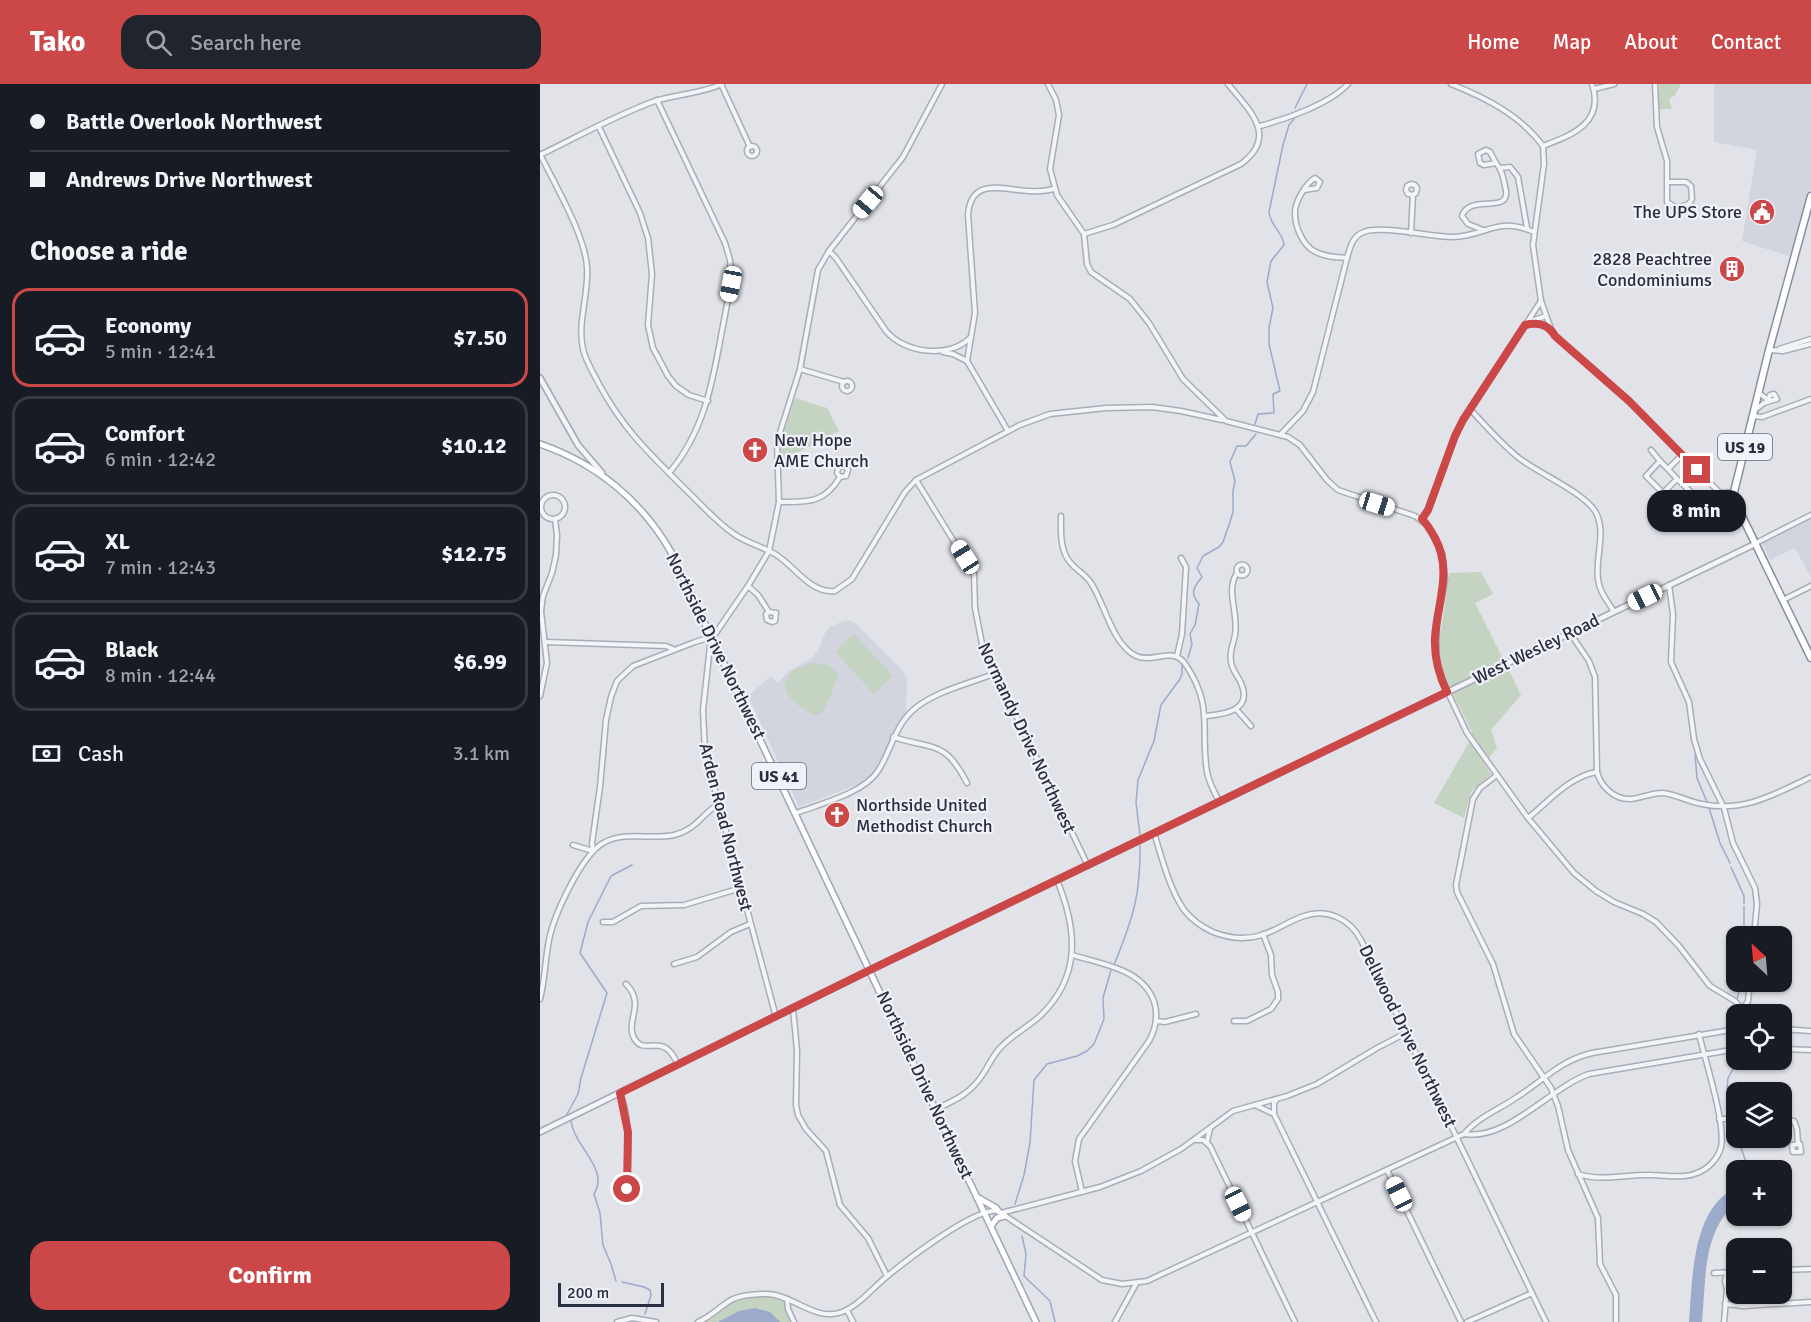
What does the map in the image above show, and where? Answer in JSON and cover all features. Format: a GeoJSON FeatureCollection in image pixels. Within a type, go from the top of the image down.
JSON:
{"type":"FeatureCollection","features":[{"type":"Feature","properties":{"kind":"highway","name":"US 19"},"geometry":{"type":"LineString","coordinates":[[1811,196],[1806,225],[1796,248],[1734,492],[1741,514],[1811,658]]}},
{"type":"Feature","properties":{"kind":"main road","name":"US 41"},"geometry":{"type":"LineString","coordinates":[[540,446],[580,462]]}},
{"type":"Feature","properties":{"kind":"main road","name":"Northside Drive Northwest"},"geometry":{"type":"LineString","coordinates":[[580,462],[604,475],[636,504],[661,535],[675,559],[1036,1322]]}},
{"type":"Feature","properties":{"kind":"main road"},"geometry":{"type":"LineString","coordinates":[[977,1197],[1002,1214],[991,1226]]}},
{"type":"Feature","properties":{"kind":"street"},"geometry":{"type":"LineString","coordinates":[[750,147],[722,84],[701,92],[657,100],[540,154],[579,236],[585,254],[587,279],[581,332],[587,360],[610,405],[625,427],[728,530],[746,542],[769,551],[821,589],[831,592],[839,590],[852,579],[905,492],[916,480],[1029,421],[1050,414],[1106,408],[1160,408],[1200,414],[1281,434],[1300,445],[1327,480],[1338,490],[1422,519],[1428,526],[1438,543],[1444,563],[1445,580],[1437,620],[1435,646],[1439,670],[1467,733],[1528,818],[1577,876],[1614,902],[1656,922],[1679,946],[1710,986],[1738,1004]]}},
{"type":"Feature","properties":{"kind":"street","name":"Arden Road Northwest"},"geometry":{"type":"LineString","coordinates":[[776,1017],[704,741],[704,697],[713,637],[769,551],[779,502],[777,442],[800,369],[816,277],[821,263],[903,157],[942,84]]}},
{"type":"Feature","properties":{"kind":"street"},"geometry":{"type":"LineString","coordinates":[[1048,84],[1056,100],[1059,115],[1050,169],[1054,189],[1060,202],[1084,234],[1087,264],[1091,272],[1130,299],[1149,323],[1183,379],[1226,421]]}},
{"type":"Feature","properties":{"kind":"street"},"geometry":{"type":"LineString","coordinates":[[1084,234],[1113,225],[1241,164],[1250,157],[1256,147],[1260,126],[1228,84]]}},
{"type":"Feature","properties":{"kind":"street"},"geometry":{"type":"LineString","coordinates":[[1260,126],[1331,98],[1348,84]]}},
{"type":"Feature","properties":{"kind":"street"},"geometry":{"type":"LineString","coordinates":[[1451,84],[1476,94],[1503,109],[1543,146],[1544,164],[1534,232],[1535,262],[1541,301],[1555,336],[1624,396],[1720,493],[1720,496],[1741,514]]}},
{"type":"Feature","properties":{"kind":"street"},"geometry":{"type":"LineString","coordinates":[[1543,146],[1570,136],[1584,126],[1593,109],[1593,86],[1614,84]]}},
{"type":"Feature","properties":{"kind":"street"},"geometry":{"type":"LineString","coordinates":[[1655,84],[1657,127],[1667,161],[1667,202],[1677,208],[1689,204],[1692,199],[1691,186],[1686,183],[1668,182]]}},
{"type":"Feature","properties":{"kind":"street"},"geometry":{"type":"LineString","coordinates":[[657,100],[725,243],[730,260],[731,284],[708,401],[687,450],[669,473]]}},
{"type":"Feature","properties":{"kind":"street"},"geometry":{"type":"LineString","coordinates":[[599,127],[640,213],[648,238],[652,274],[648,325],[653,348],[676,386],[689,395],[708,401]]}},
{"type":"Feature","properties":{"kind":"street"},"geometry":{"type":"LineString","coordinates":[[1483,230],[1466,222],[1462,216],[1468,207],[1474,204],[1495,205],[1503,201],[1507,189],[1501,168],[1496,164],[1490,152],[1482,151],[1478,154],[1480,163],[1496,164]]}},
{"type":"Feature","properties":{"kind":"street"},"geometry":{"type":"LineString","coordinates":[[1501,168],[1510,167],[1518,177],[1527,229]]}},
{"type":"Feature","properties":{"kind":"street"},"geometry":{"type":"LineString","coordinates":[[967,361],[975,313],[968,215],[972,201],[980,191],[992,187],[1032,192],[1054,189]]}},
{"type":"Feature","properties":{"kind":"street"},"geometry":{"type":"LineString","coordinates":[[1304,190],[1294,214],[1304,242],[1320,255],[1347,258]]}},
{"type":"Feature","properties":{"kind":"street"},"geometry":{"type":"LineString","coordinates":[[1412,233],[1413,195]]}},
{"type":"Feature","properties":{"kind":"street"},"geometry":{"type":"LineString","coordinates":[[1281,434],[1303,411],[1313,392],[1353,240],[1364,232],[1454,237],[1510,224],[1534,232]]}},
{"type":"Feature","properties":{"kind":"street"},"geometry":{"type":"LineString","coordinates":[[829,251],[890,336],[911,346],[953,354],[967,361],[1008,431]]}},
{"type":"Feature","properties":{"kind":"street"},"geometry":{"type":"LineString","coordinates":[[1422,519],[1428,510],[1455,436],[1470,409],[1541,301]]}},
{"type":"Feature","properties":{"kind":"street"},"geometry":{"type":"LineString","coordinates":[[1527,322],[1545,314]]}},
{"type":"Feature","properties":{"kind":"street"},"geometry":{"type":"LineString","coordinates":[[1527,322],[1538,323],[1551,329]]}},
{"type":"Feature","properties":{"kind":"street"},"geometry":{"type":"LineString","coordinates":[[937,351],[963,344],[970,338]]}},
{"type":"Feature","properties":{"kind":"street"},"geometry":{"type":"LineString","coordinates":[[1769,350],[1783,351],[1811,339]]}},
{"type":"Feature","properties":{"kind":"street"},"geometry":{"type":"LineString","coordinates":[[1796,345],[1811,345]]}},
{"type":"Feature","properties":{"kind":"street"},"geometry":{"type":"LineString","coordinates":[[800,369],[844,382]]}},
{"type":"Feature","properties":{"kind":"street","name":"Northside Drive Northwest"},"geometry":{"type":"LineString","coordinates":[[540,378],[578,445],[604,475]]}},
{"type":"Feature","properties":{"kind":"street"},"geometry":{"type":"LineString","coordinates":[[1759,393],[1768,400],[1770,395],[1774,394],[1777,399],[1764,403],[1754,413],[1762,417],[1811,399]]}},
{"type":"Feature","properties":{"kind":"street"},"geometry":{"type":"LineString","coordinates":[[1470,409],[1518,458],[1576,494],[1594,509],[1600,533],[1598,582],[1614,612]]}},
{"type":"Feature","properties":{"kind":"street","name":"Northside Drive Northwest"},"geometry":{"type":"LineString","coordinates":[[578,445],[580,462]]}},
{"type":"Feature","properties":{"kind":"street"},"geometry":{"type":"LineString","coordinates":[[1651,450],[1692,493]]}},
{"type":"Feature","properties":{"kind":"street"},"geometry":{"type":"LineString","coordinates":[[580,462],[584,458],[583,452]]}},
{"type":"Feature","properties":{"kind":"street"},"geometry":{"type":"LineString","coordinates":[[1668,469],[1682,455]]}},
{"type":"Feature","properties":{"kind":"street"},"geometry":{"type":"LineString","coordinates":[[1660,461],[1646,476],[1663,494],[1677,479]]}},
{"type":"Feature","properties":{"kind":"street"},"geometry":{"type":"LineString","coordinates":[[779,502],[816,500],[828,492],[840,477]]}},
{"type":"Feature","properties":{"kind":"street","name":"Normandy Drive Northwest"},"geometry":{"type":"LineString","coordinates":[[916,480],[974,574],[979,634],[1088,866]]}},
{"type":"Feature","properties":{"kind":"street"},"geometry":{"type":"LineString","coordinates":[[1720,493],[1734,492]]}},
{"type":"Feature","properties":{"kind":"street"},"geometry":{"type":"LineString","coordinates":[[551,495],[561,497],[565,505],[563,513],[555,519],[546,516],[541,508],[543,499],[551,495]]}},
{"type":"Feature","properties":{"kind":"street"},"geometry":{"type":"LineString","coordinates":[[1755,544],[1811,515]]}},
{"type":"Feature","properties":{"kind":"street"},"geometry":{"type":"LineString","coordinates":[[1061,516],[1062,545],[1066,556],[1072,566],[1091,583],[1123,646],[1142,658],[1169,654],[1177,656],[1186,664],[1196,682],[1206,716],[1207,771],[1219,801]]}},
{"type":"Feature","properties":{"kind":"street"},"geometry":{"type":"LineString","coordinates":[[540,696],[547,663],[541,611],[543,596],[556,555],[555,519]]}},
{"type":"Feature","properties":{"kind":"street","name":"West Wesley Road"},"geometry":{"type":"LineString","coordinates":[[540,1132],[1219,801],[1755,544]]}},
{"type":"Feature","properties":{"kind":"street"},"geometry":{"type":"LineString","coordinates":[[1177,656],[1182,634],[1186,567],[1181,558]]}},
{"type":"Feature","properties":{"kind":"street"},"geometry":{"type":"LineString","coordinates":[[1206,716],[1228,713],[1241,703],[1243,693],[1230,659],[1236,615],[1231,587],[1237,573]]}},
{"type":"Feature","properties":{"kind":"street"},"geometry":{"type":"LineString","coordinates":[[1669,585],[1673,614],[1671,662],[1689,702],[1700,757],[1724,808],[1733,843],[1755,888],[1757,904],[1755,926]]}},
{"type":"Feature","properties":{"kind":"street"},"geometry":{"type":"LineString","coordinates":[[748,586],[758,595],[769,612]]}},
{"type":"Feature","properties":{"kind":"street"},"geometry":{"type":"LineString","coordinates":[[1783,600],[1811,586]]}},
{"type":"Feature","properties":{"kind":"street"},"geometry":{"type":"LineString","coordinates":[[1570,633],[1589,661],[1595,677],[1597,772],[1605,788],[1621,798],[1632,799],[1664,793],[1724,808],[1743,805],[1767,797],[1811,777]]}},
{"type":"Feature","properties":{"kind":"street"},"geometry":{"type":"LineString","coordinates":[[593,851],[606,720],[614,687],[622,675],[633,666],[674,649],[713,637]]}},
{"type":"Feature","properties":{"kind":"street"},"geometry":{"type":"LineString","coordinates":[[545,642],[666,646],[674,649]]}},
{"type":"Feature","properties":{"kind":"street"},"geometry":{"type":"LineString","coordinates":[[796,813],[857,789],[866,783],[879,770],[893,737],[905,718],[923,703],[996,673]]}},
{"type":"Feature","properties":{"kind":"street"},"geometry":{"type":"LineString","coordinates":[[1236,709],[1251,726]]}},
{"type":"Feature","properties":{"kind":"street"},"geometry":{"type":"LineString","coordinates":[[893,737],[942,750],[955,763],[967,783]]}},
{"type":"Feature","properties":{"kind":"street"},"geometry":{"type":"LineString","coordinates":[[1528,818],[1574,780],[1597,772]]}},
{"type":"Feature","properties":{"kind":"street"},"geometry":{"type":"LineString","coordinates":[[1497,775],[1480,788],[1473,799],[1456,885],[1459,898],[1495,969],[1514,1034],[1554,1094],[1568,1150],[1598,1218],[1600,1264],[1616,1295],[1616,1322]]}},
{"type":"Feature","properties":{"kind":"street"},"geometry":{"type":"LineString","coordinates":[[540,996],[548,944],[554,922],[562,902],[593,851],[605,842],[617,838],[681,833],[696,825],[719,804]]}},
{"type":"Feature","properties":{"kind":"street","name":"Dellwood Drive Northwest"},"geometry":{"type":"LineString","coordinates":[[1154,833],[1176,895],[1184,909],[1193,919],[1210,930],[1227,936],[1245,938],[1263,934],[1312,914],[1330,914],[1346,921],[1360,938],[1546,1322]]}},
{"type":"Feature","properties":{"kind":"street"},"geometry":{"type":"LineString","coordinates":[[573,845],[593,851]]}},
{"type":"Feature","properties":{"kind":"street"},"geometry":{"type":"LineString","coordinates":[[936,1108],[960,1098],[970,1090],[1000,1047],[1036,1020],[1065,982],[1072,955],[1073,939],[1071,920],[1057,880]]}},
{"type":"Feature","properties":{"kind":"street"},"geometry":{"type":"LineString","coordinates":[[603,922],[613,922],[641,906],[684,905],[741,888]]}},
{"type":"Feature","properties":{"kind":"street"},"geometry":{"type":"LineString","coordinates":[[674,964],[697,957],[731,932],[750,924]]}},
{"type":"Feature","properties":{"kind":"street"},"geometry":{"type":"LineString","coordinates":[[1234,1021],[1247,1021],[1271,1009],[1278,999],[1272,975],[1271,955],[1263,934]]}},
{"type":"Feature","properties":{"kind":"street"},"geometry":{"type":"LineString","coordinates":[[1072,955],[1121,970],[1140,980],[1153,999],[1156,1021],[1149,1041],[1090,1120],[1079,1139],[1075,1161],[1082,1192]]}},
{"type":"Feature","properties":{"kind":"street"},"geometry":{"type":"LineString","coordinates":[[626,984],[632,990],[635,1000],[632,1034],[635,1040],[643,1046],[668,1048],[673,1052],[678,1065]]}},
{"type":"Feature","properties":{"kind":"street"},"geometry":{"type":"LineString","coordinates":[[793,1009],[797,1050],[798,1115],[806,1129],[826,1151],[840,1205],[868,1238],[887,1276]]}},
{"type":"Feature","properties":{"kind":"street"},"geometry":{"type":"LineString","coordinates":[[1156,1021],[1166,1022],[1196,1014]]}},
{"type":"Feature","properties":{"kind":"street"},"geometry":{"type":"LineString","coordinates":[[1792,1029],[1811,1030]]}},
{"type":"Feature","properties":{"kind":"street"},"geometry":{"type":"LineString","coordinates":[[1002,1214],[1093,1275],[1112,1282],[1136,1284],[1148,1281],[1464,1134],[1471,1126],[1518,1097],[1562,1064],[1584,1055],[1726,1030]]}},
{"type":"Feature","properties":{"kind":"street"},"geometry":{"type":"LineString","coordinates":[[698,1322],[737,1298],[768,1294],[788,1299],[824,1314],[836,1314],[847,1310],[919,1252],[984,1212],[1002,1214],[1082,1192],[1141,1171],[1168,1157],[1233,1111],[1278,1099],[1327,1079],[1406,1033]]}},
{"type":"Feature","properties":{"kind":"street"},"geometry":{"type":"LineString","coordinates":[[1578,1174],[1603,1178],[1648,1175],[1682,1176],[1697,1173],[1712,1164],[1719,1152],[1722,1137],[1700,1034]]}},
{"type":"Feature","properties":{"kind":"street"},"geometry":{"type":"LineString","coordinates":[[1792,1049],[1811,1050]]}},
{"type":"Feature","properties":{"kind":"street"},"geometry":{"type":"LineString","coordinates":[[1464,1134],[1474,1136],[1504,1125],[1522,1116],[1572,1082],[1589,1074],[1726,1051]]}},
{"type":"Feature","properties":{"kind":"street"},"geometry":{"type":"LineString","coordinates":[[620,1093],[628,1132],[627,1189]]}},
{"type":"Feature","properties":{"kind":"street"},"geometry":{"type":"LineString","coordinates":[[1278,1099],[1274,1113],[1376,1322]]}},
{"type":"Feature","properties":{"kind":"street"},"geometry":{"type":"LineString","coordinates":[[1254,1105],[1274,1113]]}},
{"type":"Feature","properties":{"kind":"street"},"geometry":{"type":"LineString","coordinates":[[1719,1119],[1726,1119]]}},
{"type":"Feature","properties":{"kind":"street"},"geometry":{"type":"LineString","coordinates":[[1792,1121],[1797,1129],[1798,1144]]}},
{"type":"Feature","properties":{"kind":"street"},"geometry":{"type":"LineString","coordinates":[[1210,1128],[1207,1142],[1295,1322]]}},
{"type":"Feature","properties":{"kind":"street"},"geometry":{"type":"LineString","coordinates":[[1194,1140],[1207,1142]]}},
{"type":"Feature","properties":{"kind":"street"},"geometry":{"type":"LineString","coordinates":[[1387,1170],[1461,1322]]}},
{"type":"Feature","properties":{"kind":"street"},"geometry":{"type":"LineString","coordinates":[[1792,1270],[1811,1269]]}},
{"type":"Feature","properties":{"kind":"street"},"geometry":{"type":"LineString","coordinates":[[1714,1273],[1726,1273]]}},
{"type":"Feature","properties":{"kind":"street"},"geometry":{"type":"LineString","coordinates":[[1114,1322],[1136,1284]]}},
{"type":"Feature","properties":{"kind":"street"},"geometry":{"type":"LineString","coordinates":[[1467,1322],[1532,1293]]}},
{"type":"Feature","properties":{"kind":"street"},"geometry":{"type":"LineString","coordinates":[[1724,1322],[1726,1296]]}},
{"type":"Feature","properties":{"kind":"street"},"geometry":{"type":"LineString","coordinates":[[788,1299],[788,1309],[794,1322]]}},
{"type":"Feature","properties":{"kind":"street"},"geometry":{"type":"LineString","coordinates":[[1725,1304],[1743,1306],[1811,1302]]}},
{"type":"Feature","properties":{"kind":"street"},"geometry":{"type":"LineString","coordinates":[[847,1310],[853,1322]]}},
{"type":"Feature","properties":{"kind":"street"},"geometry":{"type":"LineString","coordinates":[[617,1322],[632,1317],[656,1322]]}},
{"type":"Feature","properties":{"kind":"shaded area"},"geometry":{"type":"Polygon","coordinates":[[[1714,84],[1811,84],[1811,187],[1792,257],[1742,241],[1757,150],[1714,142],[1714,84]]]}},
{"type":"Feature","properties":{"kind":"shaded area"},"geometry":{"type":"Polygon","coordinates":[[[1811,519],[1811,578],[1795,548],[1770,560],[1762,543],[1811,519]]]}},
{"type":"Feature","properties":{"kind":"shaded area"},"geometry":{"type":"Polygon","coordinates":[[[850,620],[903,671],[907,679],[906,713],[889,741],[878,769],[866,781],[799,807],[748,696],[771,676],[777,683],[788,672],[813,657],[830,627],[850,620]]]}},
{"type":"Feature","properties":{"kind":"green space"},"geometry":{"type":"Polygon","coordinates":[[[1659,84],[1681,84],[1675,95],[1669,99],[1672,109],[1659,109],[1659,84]]]}},
{"type":"Feature","properties":{"kind":"green space"},"geometry":{"type":"Polygon","coordinates":[[[795,398],[827,408],[839,431],[781,461],[781,441],[795,398]]]}},
{"type":"Feature","properties":{"kind":"green space"},"geometry":{"type":"Polygon","coordinates":[[[1481,572],[1493,594],[1475,603],[1521,695],[1491,730],[1497,748],[1484,764],[1491,774],[1471,792],[1464,818],[1434,803],[1469,742],[1472,732],[1443,673],[1439,646],[1449,573],[1481,572]]]}},
{"type":"Feature","properties":{"kind":"green space"},"geometry":{"type":"Polygon","coordinates":[[[854,634],[893,676],[874,694],[835,651],[854,634]]]}},
{"type":"Feature","properties":{"kind":"green space"},"geometry":{"type":"Polygon","coordinates":[[[811,663],[829,665],[839,675],[822,713],[814,715],[791,698],[784,683],[793,670],[811,663]]]}},
{"type":"Feature","properties":{"kind":"green space"},"geometry":{"type":"Polygon","coordinates":[[[764,1293],[786,1300],[790,1322],[694,1322],[726,1304],[764,1293]]]}},
{"type":"Feature","properties":{"kind":"water"},"geometry":{"type":"Polygon","coordinates":[[[1726,1195],[1726,1214],[1717,1227],[1708,1258],[1702,1322],[1689,1322],[1695,1256],[1699,1240],[1711,1210],[1726,1195]]]}},
{"type":"Feature","properties":{"kind":"water"},"geometry":{"type":"Polygon","coordinates":[[[755,1308],[770,1312],[780,1322],[718,1322],[739,1311],[755,1308]]]}},
{"type":"Feature","properties":{"kind":"waterway"},"geometry":{"type":"LineString","coordinates":[[1295,108],[1307,84]]}},
{"type":"Feature","properties":{"kind":"waterway"},"geometry":{"type":"LineString","coordinates":[[1255,424],[1258,414],[1274,413],[1273,394],[1280,391],[1269,344],[1273,308],[1267,282],[1271,261],[1284,245],[1269,212],[1283,145],[1289,125],[1294,119]]}},
{"type":"Feature","properties":{"kind":"waterway"},"geometry":{"type":"LineString","coordinates":[[1188,658],[1192,644],[1190,634],[1195,625],[1199,604],[1194,597],[1194,590],[1202,577],[1197,568],[1203,556],[1219,547],[1223,542],[1233,512],[1235,481],[1230,462],[1237,446],[1246,446],[1256,434]]}},
{"type":"Feature","properties":{"kind":"waterway"},"geometry":{"type":"LineString","coordinates":[[1140,835],[1136,803],[1138,780],[1154,741],[1161,705],[1180,679],[1182,665]]}},
{"type":"Feature","properties":{"kind":"waterway"},"geometry":{"type":"LineString","coordinates":[[1695,754],[1697,778],[1707,802]]}},
{"type":"Feature","properties":{"kind":"waterway"},"geometry":{"type":"LineString","coordinates":[[1709,808],[1720,843],[1730,863]]}},
{"type":"Feature","properties":{"kind":"waterway"},"geometry":{"type":"LineString","coordinates":[[1114,965],[1126,933],[1137,892],[1140,843]]}},
{"type":"Feature","properties":{"kind":"waterway"},"geometry":{"type":"LineString","coordinates":[[567,1114],[578,1094],[607,993],[580,953],[588,922],[611,876],[632,865]]}},
{"type":"Feature","properties":{"kind":"waterway"},"geometry":{"type":"LineString","coordinates":[[1731,867],[1744,896],[1744,903]]}},
{"type":"Feature","properties":{"kind":"waterway"},"geometry":{"type":"LineString","coordinates":[[1744,906],[1744,926]]}},
{"type":"Feature","properties":{"kind":"waterway"},"geometry":{"type":"LineString","coordinates":[[1015,1204],[1024,1175],[1030,1143],[1034,1080],[1047,1064],[1077,1056],[1094,1044],[1104,1019],[1103,998],[1111,970]]}},
{"type":"Feature","properties":{"kind":"waterway"},"geometry":{"type":"LineString","coordinates":[[1737,999],[1739,992]]}},
{"type":"Feature","properties":{"kind":"waterway"},"geometry":{"type":"LineString","coordinates":[[1728,1082],[1732,1070]]}},
{"type":"Feature","properties":{"kind":"waterway"},"geometry":{"type":"LineString","coordinates":[[571,1120],[573,1130],[597,1175],[598,1184],[594,1194],[600,1213],[603,1245],[616,1281]]}},
{"type":"Feature","properties":{"kind":"waterway"},"geometry":{"type":"LineString","coordinates":[[1741,1148],[1745,1160]]}},
{"type":"Feature","properties":{"kind":"waterway"},"geometry":{"type":"LineString","coordinates":[[1022,1236],[1026,1254],[1024,1276],[1050,1301],[1055,1322]]}},
{"type":"Feature","properties":{"kind":"waterway"},"geometry":{"type":"LineString","coordinates":[[622,1282],[650,1290],[651,1295],[645,1314]]}},
{"type":"Feature","properties":{"kind":"place","name":"The UPS Store"},"geometry":{"type":"Point","coordinates":[1762,212]}},
{"type":"Feature","properties":{"kind":"place","name":"2828 Peachtree Condominiums"},"geometry":{"type":"Point","coordinates":[1732,269]}},
{"type":"Feature","properties":{"kind":"place","name":"New Hope AME Church"},"geometry":{"type":"Point","coordinates":[755,450]}},
{"type":"Feature","properties":{"kind":"place","name":"Northside United Methodist Church"},"geometry":{"type":"Point","coordinates":[837,815]}},
{"type":"Feature","properties":{"kind":"route"},"geometry":{"type":"LineString","coordinates":[[627,1189],[629,1140],[620,1093],[1447,692],[1436,659],[1435,646],[1437,620],[1445,580],[1444,563],[1438,543],[1422,519],[1428,510],[1463,420],[1525,325],[1538,323],[1551,329],[1555,336],[1629,401],[1697,470]]}}]}
